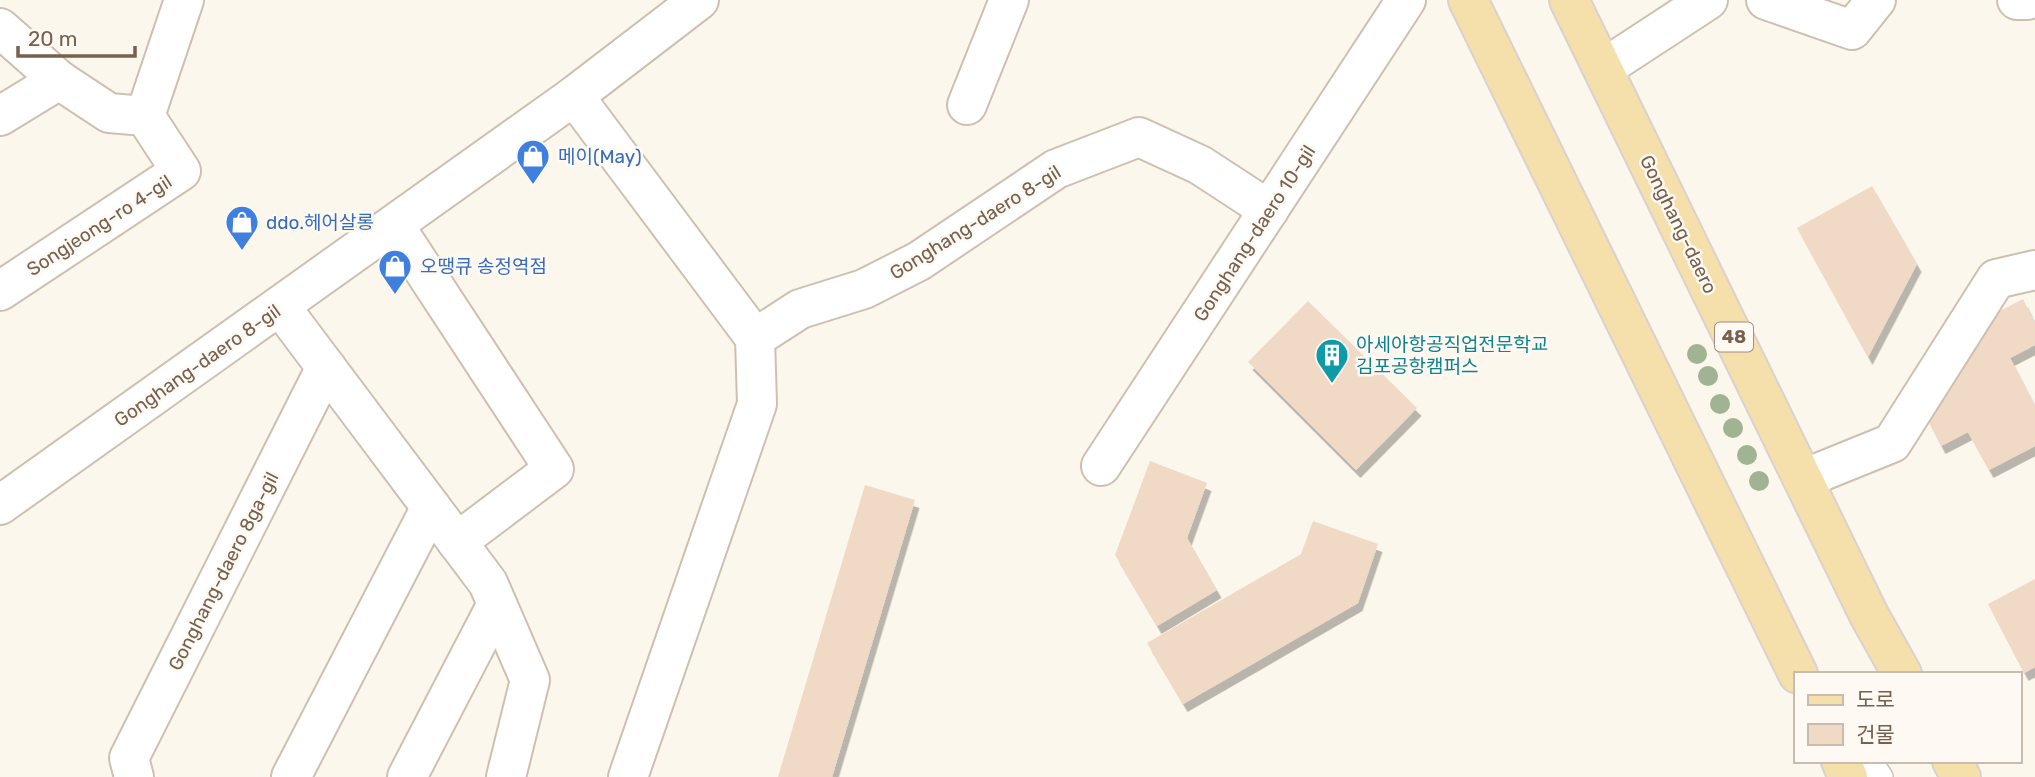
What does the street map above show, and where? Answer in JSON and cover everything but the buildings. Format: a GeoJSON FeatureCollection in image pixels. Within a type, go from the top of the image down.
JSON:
{"type":"FeatureCollection","features":[{"type":"Feature","properties":{"kind":"main road"},"geometry":{"type":"LineString","coordinates":[[1468,0],[1797,672]]}},
{"type":"Feature","properties":{"kind":"main road","name":"Gonghang-daero"},"geometry":{"type":"LineString","coordinates":[[1569,0],[1869,615],[1901,672]]}},
{"type":"Feature","properties":{"kind":"street"},"geometry":{"type":"LineString","coordinates":[[0,29],[59,80],[109,113],[145,116],[184,0]]}},
{"type":"Feature","properties":{"kind":"street","name":"Gonghang-daero 8-gil"},"geometry":{"type":"LineString","coordinates":[[0,505],[574,96],[699,0]]}},
{"type":"Feature","properties":{"kind":"street"},"geometry":{"type":"LineString","coordinates":[[967,105],[1009,0]]}},
{"type":"Feature","properties":{"kind":"street","name":"Gonghang-daero 10-gil"},"geometry":{"type":"LineString","coordinates":[[1101,466],[1406,0]]}},
{"type":"Feature","properties":{"kind":"street"},"geometry":{"type":"LineString","coordinates":[[1604,68],[1709,0]]}},
{"type":"Feature","properties":{"kind":"street"},"geometry":{"type":"LineString","coordinates":[[1766,0],[1852,30],[1876,0]]}},
{"type":"Feature","properties":{"kind":"street"},"geometry":{"type":"LineString","coordinates":[[2017,0],[2027,0]]}},
{"type":"Feature","properties":{"kind":"street"},"geometry":{"type":"LineString","coordinates":[[0,116],[59,80]]}},
{"type":"Feature","properties":{"kind":"street"},"geometry":{"type":"LineString","coordinates":[[574,96],[755,338],[757,404],[628,777]]}},
{"type":"Feature","properties":{"kind":"street","name":"Songjeong-ro 4-gil"},"geometry":{"type":"LineString","coordinates":[[0,291],[181,171],[145,116]]}},
{"type":"Feature","properties":{"kind":"street","name":"Gonghang-daero 8-gil"},"geometry":{"type":"LineString","coordinates":[[755,338],[800,309],[864,289],[919,261],[1056,169],[1139,137],[1200,165],[1269,210]]}},
{"type":"Feature","properties":{"kind":"street"},"geometry":{"type":"LineString","coordinates":[[394,225],[554,469],[457,542]]}},
{"type":"Feature","properties":{"kind":"street"},"geometry":{"type":"LineString","coordinates":[[1803,479],[1892,443],[1996,279],[2035,270]]}},
{"type":"Feature","properties":{"kind":"street"},"geometry":{"type":"LineString","coordinates":[[280,306],[488,583],[530,680],[506,777]]}},
{"type":"Feature","properties":{"kind":"street","name":"Gonghang-daero 8ga-gil"},"geometry":{"type":"LineString","coordinates":[[134,777],[129,758],[326,367]]}},
{"type":"Feature","properties":{"kind":"street"},"geometry":{"type":"LineString","coordinates":[[291,777],[431,507]]}},
{"type":"Feature","properties":{"kind":"street"},"geometry":{"type":"LineString","coordinates":[[407,777],[497,604]]}},
{"type":"Feature","properties":{"kind":"lane"},"geometry":{"type":"LineString","coordinates":[[1769,615],[1809,672]]}},
{"type":"Feature","properties":{"kind":"place","name":"메이(May)"},"geometry":{"type":"Point","coordinates":[533,186]}},
{"type":"Feature","properties":{"kind":"place","name":"ddo.헤어살롱"},"geometry":{"type":"Point","coordinates":[242,252]}},
{"type":"Feature","properties":{"kind":"place","name":"오땡큐 송정역점"},"geometry":{"type":"Point","coordinates":[395,296]}},
{"type":"Feature","properties":{"kind":"place","name":"아세아항공직업전문학교 김포공항캠퍼스"},"geometry":{"type":"Point","coordinates":[1332,385]}}]}
